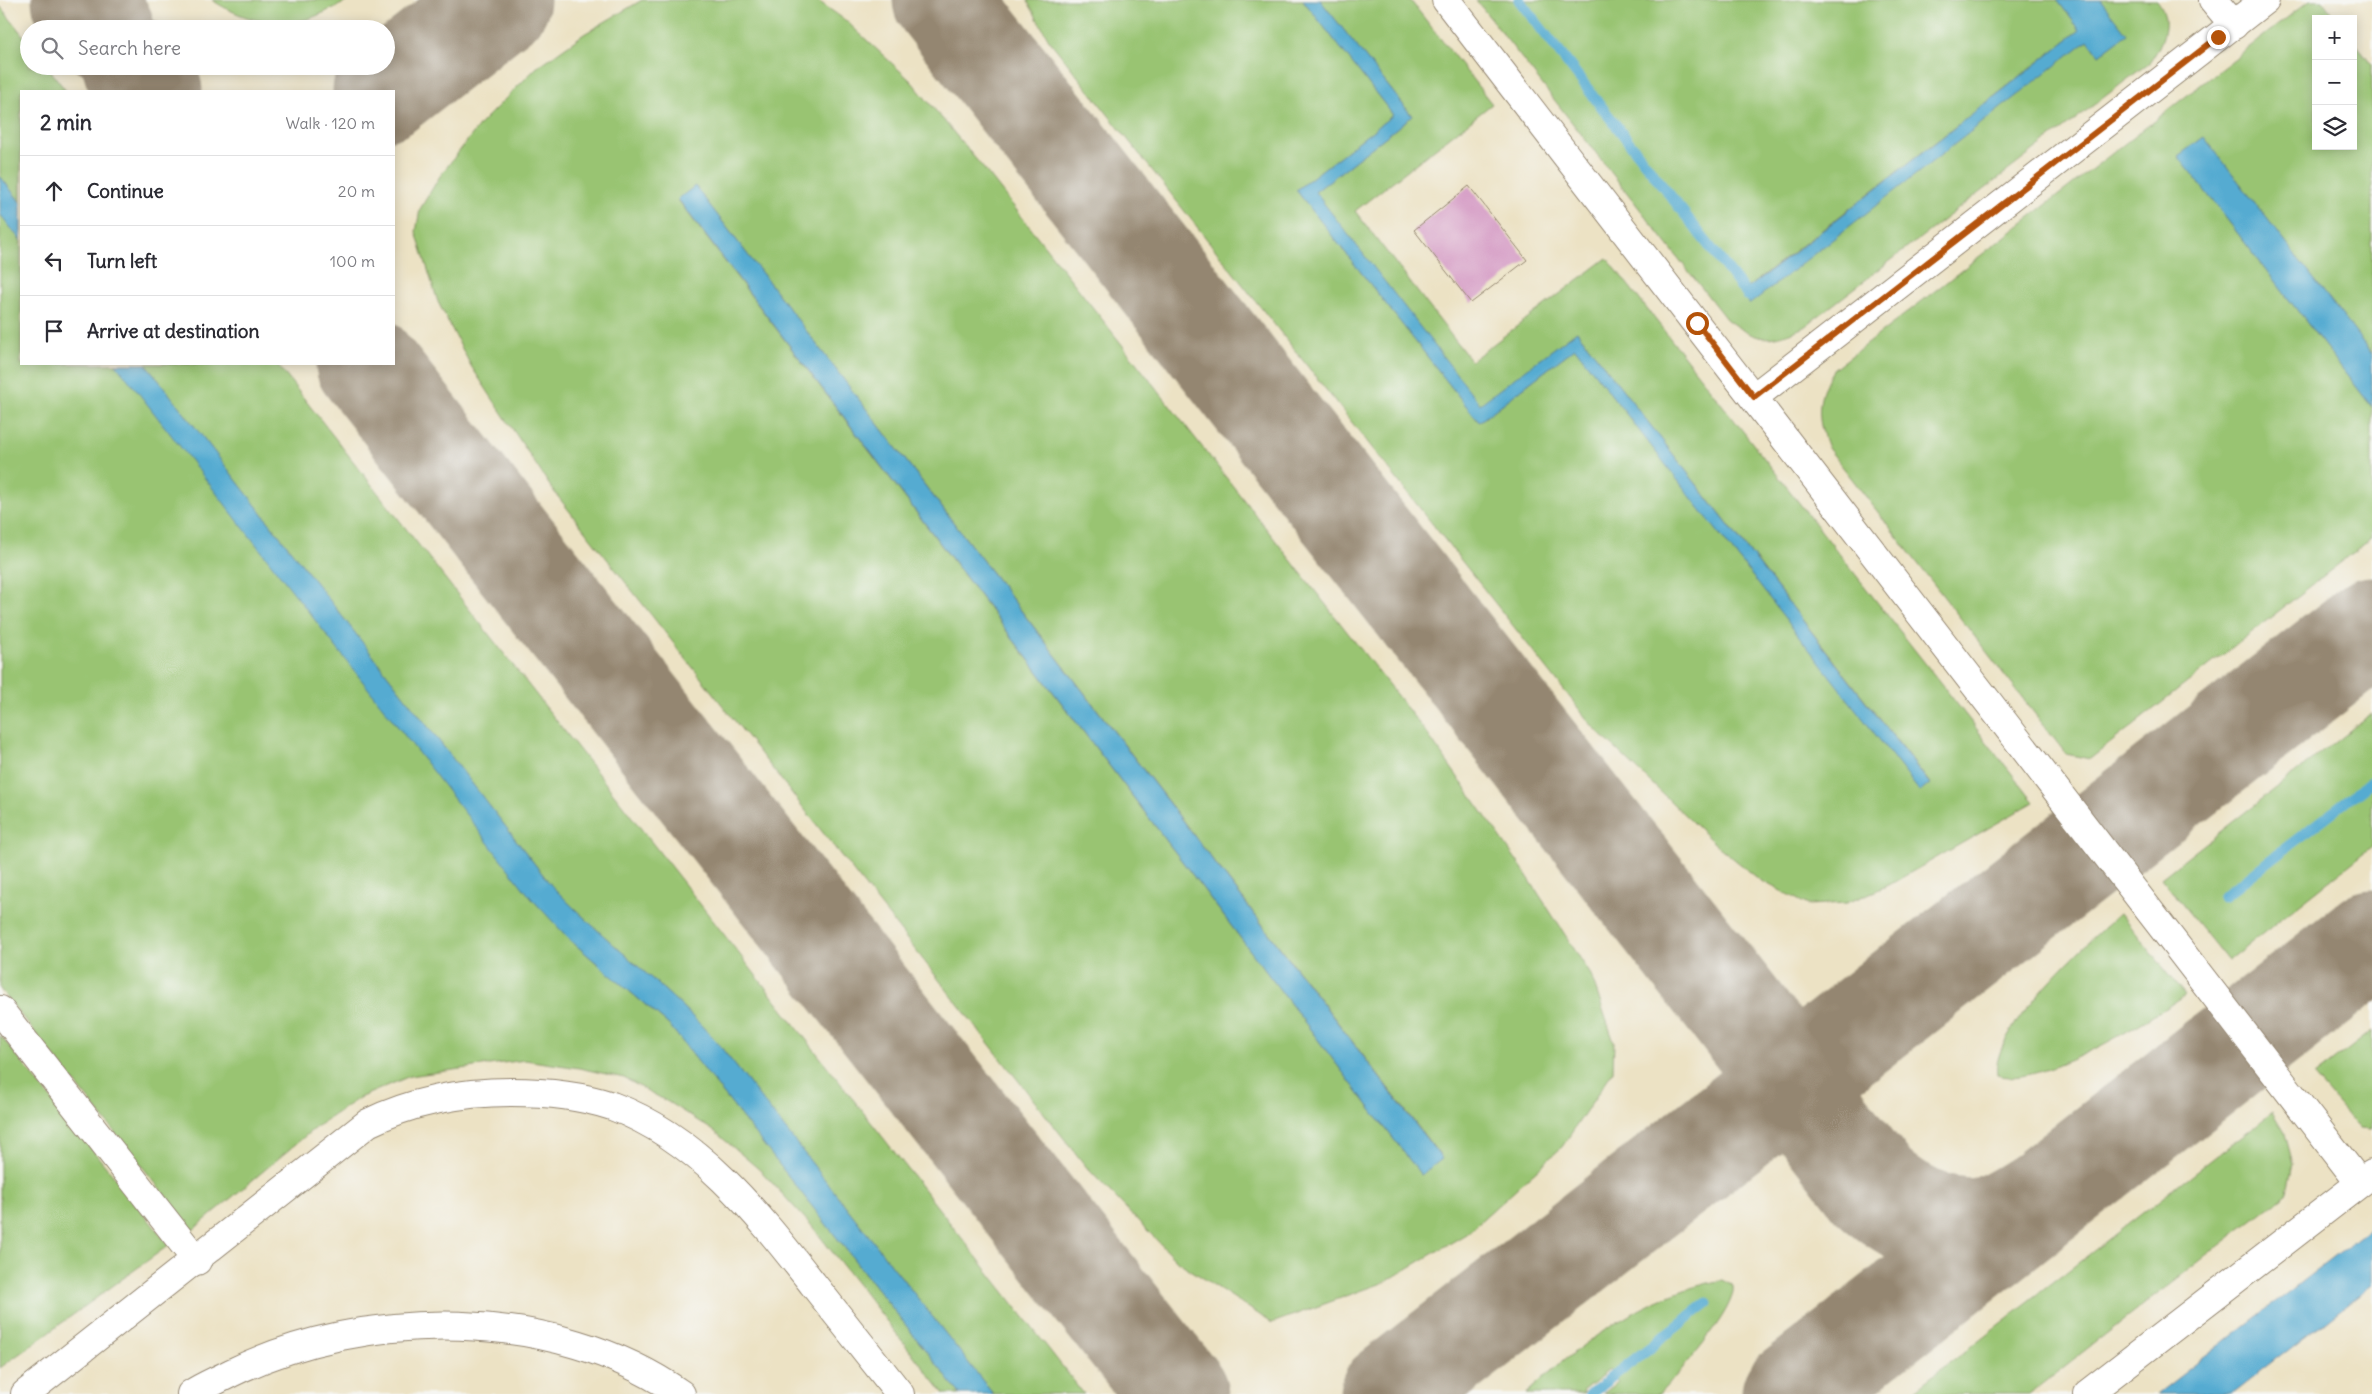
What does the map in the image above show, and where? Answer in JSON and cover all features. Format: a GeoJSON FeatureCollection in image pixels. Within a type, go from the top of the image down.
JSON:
{"type":"FeatureCollection","features":[{"type":"Feature","properties":{"kind":"lane"},"geometry":{"type":"LineString","coordinates":[[1446,0],[1754,397],[2366,1178],[2087,1394]]}},
{"type":"Feature","properties":{"kind":"lane"},"geometry":{"type":"LineString","coordinates":[[2213,0],[2234,25]]}},
{"type":"Feature","properties":{"kind":"lane"},"geometry":{"type":"LineString","coordinates":[[1754,397],[2266,0]]}},
{"type":"Feature","properties":{"kind":"lane"},"geometry":{"type":"LineString","coordinates":[[0,1010],[196,1261]]}},
{"type":"Feature","properties":{"kind":"lane"},"geometry":{"type":"LineString","coordinates":[[25,1394],[196,1261],[343,1141],[368,1123],[396,1110],[426,1101],[464,1094],[501,1092],[544,1092],[579,1098],[612,1107],[649,1124],[693,1153],[733,1187],[766,1223],[900,1394]]}},
{"type":"Feature","properties":{"kind":"lane"},"geometry":{"type":"LineString","coordinates":[[191,1394],[246,1366],[287,1350],[344,1334],[387,1328],[440,1325],[509,1330],[550,1337],[593,1351],[635,1368],[681,1394]]}},
{"type":"Feature","properties":{"kind":"green space"},"geometry":{"type":"Polygon","coordinates":[[[212,0],[351,0],[304,20],[256,20],[212,0]]]}},
{"type":"Feature","properties":{"kind":"green space"},"geometry":{"type":"Polygon","coordinates":[[[642,0],[817,0],[845,20],[911,81],[989,175],[1428,735],[1522,868],[1591,975],[1614,1042],[1613,1071],[1562,1147],[1466,1234],[1385,1282],[1272,1323],[1177,1261],[1088,1169],[552,489],[471,366],[438,302],[416,232],[420,209],[440,176],[481,123],[536,68],[584,34],[642,0]],[[695,186],[678,200],[1421,1175],[1442,1158],[695,186]]]}},
{"type":"Feature","properties":{"kind":"green space"},"geometry":{"type":"Polygon","coordinates":[[[1027,0],[1303,0],[1393,115],[1296,190],[1479,422],[1575,348],[1920,791],[1930,783],[1577,331],[1480,405],[1315,192],[1412,116],[1320,0],[1410,0],[1492,104],[1355,211],[1471,361],[1607,258],[2034,802],[1889,885],[1847,903],[1808,905],[1760,880],[1713,842],[1594,728],[1049,40],[1027,0]]]}},
{"type":"Feature","properties":{"kind":"green space"},"geometry":{"type":"Polygon","coordinates":[[[1476,0],[2057,0],[2080,30],[1742,292],[2088,40],[2099,55],[2126,34],[2100,0],[2157,0],[2162,8],[2165,23],[2159,47],[2150,62],[1804,327],[1781,336],[1763,338],[1746,332],[1726,319],[1476,0]]]}},
{"type":"Feature","properties":{"kind":"green space"},"geometry":{"type":"Polygon","coordinates":[[[2310,0],[2322,0],[2333,15],[2312,15],[2312,150],[2357,150],[2357,45],[2372,64],[2372,354],[2204,137],[2178,156],[2372,407],[2372,538],[2090,759],[2066,754],[1828,448],[1821,427],[1820,408],[1823,390],[1833,370],[2310,0]]]}},
{"type":"Feature","properties":{"kind":"green space"},"geometry":{"type":"Polygon","coordinates":[[[0,6],[20,32],[20,75],[54,75],[65,90],[20,90],[20,202],[0,176],[0,6]]]}},
{"type":"Feature","properties":{"kind":"green space"},"geometry":{"type":"Polygon","coordinates":[[[0,213],[20,240],[20,365],[118,365],[570,940],[670,1026],[960,1394],[944,1394],[811,1225],[761,1171],[714,1131],[668,1102],[624,1078],[579,1068],[525,1060],[410,1076],[359,1098],[316,1127],[193,1230],[0,989],[0,213]]]}},
{"type":"Feature","properties":{"kind":"green space"},"geometry":{"type":"Polygon","coordinates":[[[147,365],[278,365],[1084,1394],[993,1394],[716,1041],[676,1001],[551,885],[147,365]]]}},
{"type":"Feature","properties":{"kind":"green space"},"geometry":{"type":"Polygon","coordinates":[[[2372,713],[2372,847],[2228,961],[2161,878],[2372,713]]]}},
{"type":"Feature","properties":{"kind":"green space"},"geometry":{"type":"Polygon","coordinates":[[[2120,913],[2185,995],[2121,1035],[2065,1062],[2039,1072],[2016,1077],[1997,1075],[1999,1057],[2008,1035],[2024,1012],[2065,965],[2120,913]]]}},
{"type":"Feature","properties":{"kind":"green space"},"geometry":{"type":"Polygon","coordinates":[[[2372,1031],[2372,1130],[2360,1129],[2314,1076],[2372,1031]]]}},
{"type":"Feature","properties":{"kind":"green space"},"geometry":{"type":"Polygon","coordinates":[[[0,1035],[169,1245],[0,1368],[0,1035]]]}},
{"type":"Feature","properties":{"kind":"green space"},"geometry":{"type":"Polygon","coordinates":[[[2273,1112],[2284,1130],[2293,1164],[2287,1193],[2029,1394],[1909,1394],[2273,1112]]]}},
{"type":"Feature","properties":{"kind":"green space"},"geometry":{"type":"Polygon","coordinates":[[[1722,1280],[1733,1286],[1732,1296],[1726,1310],[1704,1342],[1659,1394],[1603,1394],[1618,1382],[1609,1370],[1582,1391],[1584,1394],[1526,1394],[1569,1356],[1616,1323],[1668,1296],[1722,1280]]]}},
{"type":"Feature","properties":{"kind":"water"},"geometry":{"type":"Polygon","coordinates":[[[1303,0],[1320,0],[1412,116],[1315,192],[1480,404],[1577,331],[1930,784],[1920,792],[1575,348],[1479,422],[1296,190],[1393,115],[1303,0]]]}},
{"type":"Feature","properties":{"kind":"water"},"geometry":{"type":"Polygon","coordinates":[[[2057,0],[2100,0],[2127,34],[2099,55],[2088,40],[1750,304],[1742,293],[2080,30],[2057,0]]]}},
{"type":"Feature","properties":{"kind":"water"},"geometry":{"type":"Polygon","coordinates":[[[2204,137],[2372,354],[2372,407],[2178,156],[2204,137]]]}},
{"type":"Feature","properties":{"kind":"water"},"geometry":{"type":"Polygon","coordinates":[[[0,176],[20,202],[20,240],[0,214],[0,176]]]}},
{"type":"Feature","properties":{"kind":"water"},"geometry":{"type":"Polygon","coordinates":[[[695,186],[1442,1159],[1421,1175],[678,199],[695,186]]]}},
{"type":"Feature","properties":{"kind":"water"},"geometry":{"type":"Polygon","coordinates":[[[117,365],[147,365],[551,885],[676,1001],[716,1041],[993,1394],[960,1394],[670,1026],[570,940],[531,898],[117,365]]]}},
{"type":"Feature","properties":{"kind":"water"},"geometry":{"type":"Polygon","coordinates":[[[2372,1227],[2372,1285],[2232,1394],[2157,1394],[2372,1227]]]}},
{"type":"Feature","properties":{"kind":"building"},"geometry":{"type":"Polygon","coordinates":[[[1469,186],[1527,260],[1471,303],[1414,230],[1469,186]]]}},
{"type":"Feature","properties":{"kind":"waterway"},"geometry":{"type":"LineString","coordinates":[[1519,0],[1748,296],[1755,290]]}},
{"type":"Feature","properties":{"kind":"waterway"},"geometry":{"type":"LineString","coordinates":[[2223,897],[2372,781]]}},
{"type":"Feature","properties":{"kind":"waterway"},"geometry":{"type":"LineString","coordinates":[[1590,1394],[1707,1303]]}},
{"type":"Feature","properties":{"kind":"taxiway"},"geometry":{"type":"LineString","coordinates":[[82,0],[97,20]]}},
{"type":"Feature","properties":{"kind":"taxiway"},"geometry":{"type":"LineString","coordinates":[[384,90],[500,0]]}},
{"type":"Feature","properties":{"kind":"taxiway"},"geometry":{"type":"LineString","coordinates":[[943,0],[1727,998],[1872,1186],[1901,1208],[1917,1216],[1934,1222],[1970,1228],[1988,1226],[2005,1220],[2036,1202]]}},
{"type":"Feature","properties":{"kind":"taxiway"},"geometry":{"type":"LineString","coordinates":[[140,75],[151,90]]}},
{"type":"Feature","properties":{"kind":"taxiway"},"geometry":{"type":"LineString","coordinates":[[367,365],[1178,1394]]}},
{"type":"Feature","properties":{"kind":"taxiway"},"geometry":{"type":"LineString","coordinates":[[1390,1394],[2372,627]]}},
{"type":"Feature","properties":{"kind":"taxiway"},"geometry":{"type":"LineString","coordinates":[[1792,1394],[2372,940]]}},
{"type":"Feature","properties":{"kind":"route"},"geometry":{"type":"LineString","coordinates":[[1697,323],[1754,397],[2218,37]]}}]}
